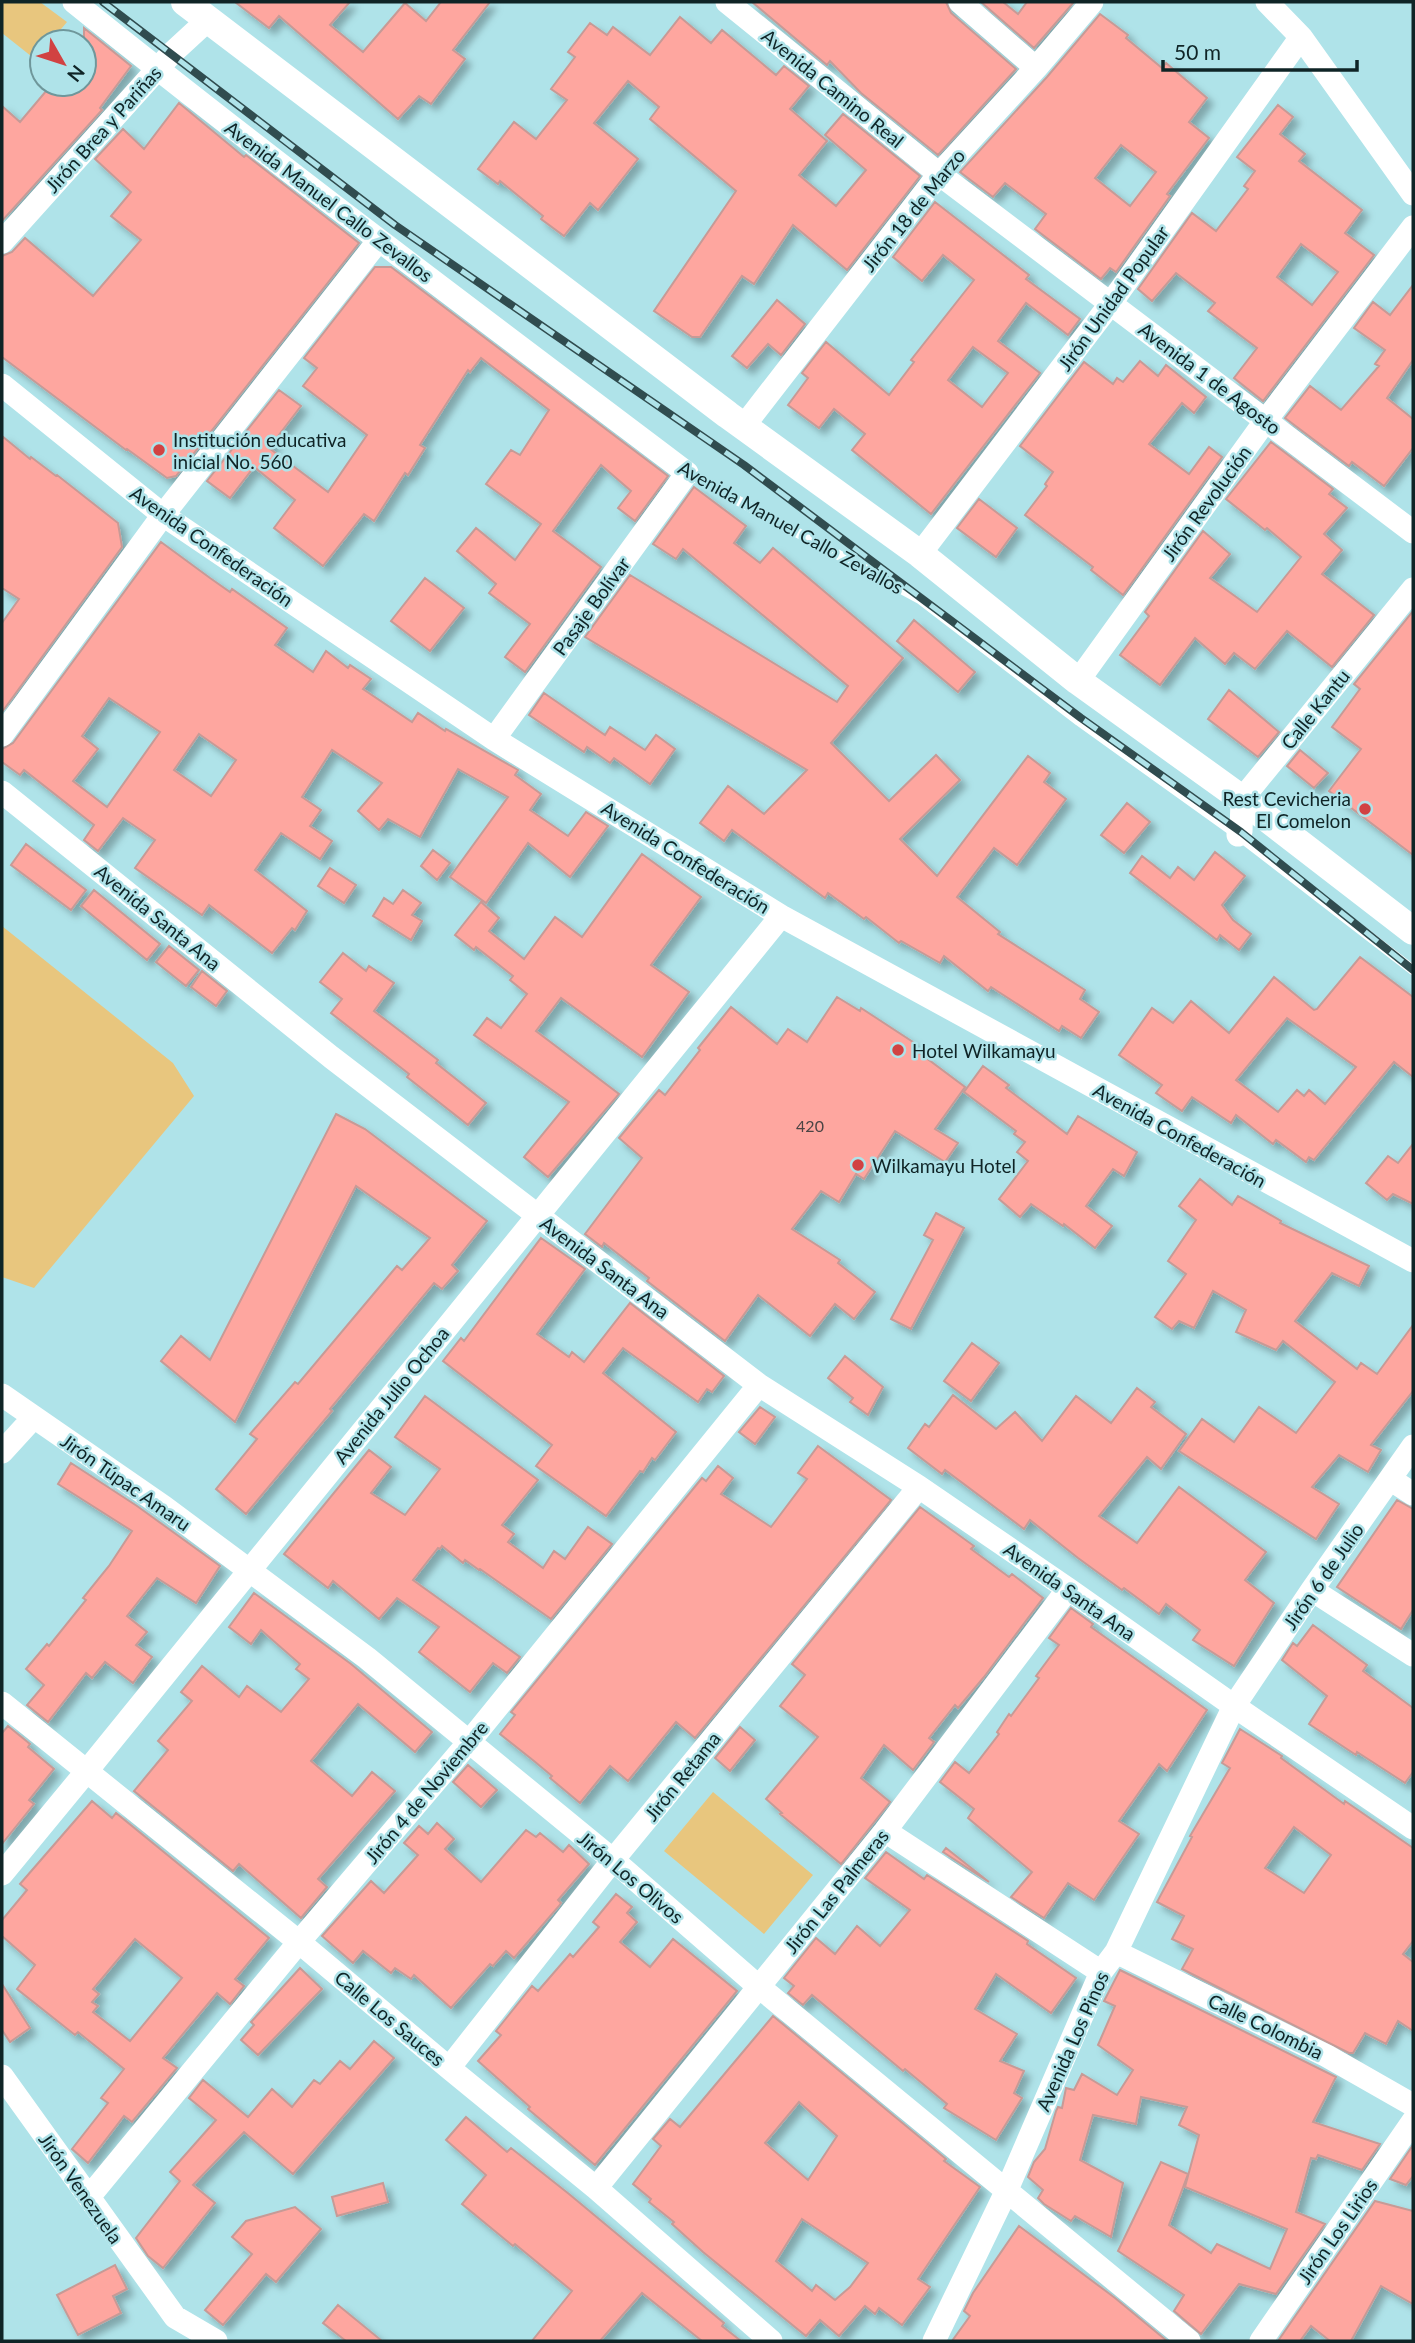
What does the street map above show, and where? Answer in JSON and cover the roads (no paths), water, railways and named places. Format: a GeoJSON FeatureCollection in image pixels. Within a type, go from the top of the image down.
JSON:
{"type":"FeatureCollection","features":[{"type":"Feature","properties":{"kind":"street","name":"Avenida Manuel Callo Zevallos"},"geometry":{"type":"LineString","coordinates":[[74,2],[379,240],[687,473]]}},
{"type":"Feature","properties":{"kind":"street","name":"Avenida Manuel Callo Zevallos"},"geometry":{"type":"LineString","coordinates":[[185,2],[743,427],[920,554],[1078,681],[1242,799],[1413,930]]}},
{"type":"Feature","properties":{"kind":"street","name":"Avenida Camino Real"},"geometry":{"type":"LineString","coordinates":[[727,2],[939,174]]}},
{"type":"Feature","properties":{"kind":"street"},"geometry":{"type":"LineString","coordinates":[[960,2],[1036,68]]}},
{"type":"Feature","properties":{"kind":"street","name":"Jirón 18 de Marzo"},"geometry":{"type":"LineString","coordinates":[[743,427],[939,174],[1093,2]]}},
{"type":"Feature","properties":{"kind":"street"},"geometry":{"type":"LineString","coordinates":[[1267,2],[1301,37],[1413,194]]}},
{"type":"Feature","properties":{"kind":"street","name":"Jirón Brea y Pariñas"},"geometry":{"type":"LineString","coordinates":[[2,242],[157,69],[209,19]]}},
{"type":"Feature","properties":{"kind":"street","name":"Jirón Unidad Popular"},"geometry":{"type":"LineString","coordinates":[[920,554],[1111,303],[1301,37]]}},
{"type":"Feature","properties":{"kind":"street","name":"Avenida 1 de Agosto"},"geometry":{"type":"LineString","coordinates":[[939,174],[1413,532]]}},
{"type":"Feature","properties":{"kind":"street","name":"Jirón Revolución"},"geometry":{"type":"LineString","coordinates":[[1078,681],[1266,420],[1413,227]]}},
{"type":"Feature","properties":{"kind":"street"},"geometry":{"type":"LineString","coordinates":[[2,735],[163,515],[379,240]]}},
{"type":"Feature","properties":{"kind":"street","name":"Avenida Confederación"},"geometry":{"type":"LineString","coordinates":[[2,385],[163,515],[494,739],[781,916],[1413,1261]]}},
{"type":"Feature","properties":{"kind":"street","name":"Pasaje Bolívar"},"geometry":{"type":"LineString","coordinates":[[494,739],[687,473]]}},
{"type":"Feature","properties":{"kind":"street","name":"Calle Kantu"},"geometry":{"type":"LineString","coordinates":[[1242,799],[1413,589]]}},
{"type":"Feature","properties":{"kind":"street","name":"Avenida Santa Ana"},"geometry":{"type":"LineString","coordinates":[[2,792],[331,1057],[759,1385],[919,1487],[1413,1828]]}},
{"type":"Feature","properties":{"kind":"street"},"geometry":{"type":"LineString","coordinates":[[1238,835],[1241,832],[1242,799]]}},
{"type":"Feature","properties":{"kind":"street","name":"Avenida Julio Ochoa"},"geometry":{"type":"LineString","coordinates":[[2,1874],[781,916]]}},
{"type":"Feature","properties":{"kind":"street","name":"Jirón 4 de Noviembre"},"geometry":{"type":"LineString","coordinates":[[89,2197],[299,1941],[469,1742],[759,1385]]}},
{"type":"Feature","properties":{"kind":"street","name":"Jirón Túpac Amaru"},"geometry":{"type":"LineString","coordinates":[[2,1395],[164,1507],[249,1570]]}},
{"type":"Feature","properties":{"kind":"street"},"geometry":{"type":"LineString","coordinates":[[2,1452],[34,1417]]}},
{"type":"Feature","properties":{"kind":"street","name":"Jirón 6 de Julio"},"geometry":{"type":"LineString","coordinates":[[1234,1706],[1413,1446]]}},
{"type":"Feature","properties":{"kind":"street"},"geometry":{"type":"LineString","coordinates":[[1390,1479],[1413,1494]]}},
{"type":"Feature","properties":{"kind":"street","name":"Jirón Retama"},"geometry":{"type":"LineString","coordinates":[[449,2068],[613,1860],[919,1487]]}},
{"type":"Feature","properties":{"kind":"street","name":"Jirón Los Olivos"},"geometry":{"type":"LineString","coordinates":[[249,1570],[366,1658],[613,1860],[758,1986],[1189,2341]]}},
{"type":"Feature","properties":{"kind":"street","name":"Jirón Las Palmeras"},"geometry":{"type":"LineString","coordinates":[[596,2188],[884,1831],[1068,1589]]}},
{"type":"Feature","properties":{"kind":"street"},"geometry":{"type":"LineString","coordinates":[[1312,1590],[1413,1655]]}},
{"type":"Feature","properties":{"kind":"street","name":"Calle Los Sauces"},"geometry":{"type":"LineString","coordinates":[[2,1703],[299,1941],[596,2188],[771,2341]]}},
{"type":"Feature","properties":{"kind":"street","name":"Avenida Los Pinos"},"geometry":{"type":"LineString","coordinates":[[934,2341],[1006,2192],[1101,1972],[1116,1952],[1234,1706]]}},
{"type":"Feature","properties":{"kind":"street"},"geometry":{"type":"LineString","coordinates":[[884,1831],[1101,1972]]}},
{"type":"Feature","properties":{"kind":"street","name":"Calle Colombia"},"geometry":{"type":"LineString","coordinates":[[1116,1952],[1327,2056],[1413,2105]]}},
{"type":"Feature","properties":{"kind":"street","name":"Jirón Venezuela"},"geometry":{"type":"LineString","coordinates":[[2,2076],[175,2317],[216,2341]]}},
{"type":"Feature","properties":{"kind":"street","name":"Jirón Los Lirios"},"geometry":{"type":"LineString","coordinates":[[1261,2341],[1413,2121]]}},
{"type":"Feature","properties":{"kind":"lane","name":"Avenida Manuel Callo Zevallos"},"geometry":{"type":"LineString","coordinates":[[687,473],[920,599],[1079,721],[1238,835],[1413,970]]}},
{"type":"Feature","properties":{"kind":"railway"},"geometry":{"type":"LineString","coordinates":[[103,2],[395,225],[744,465],[1081,718],[1241,832],[1413,970]]}},
{"type":"Feature","properties":{"kind":"place","name":"Institución educativa inicial No. 560"},"geometry":{"type":"Point","coordinates":[159,450]}},
{"type":"Feature","properties":{"kind":"place","name":"Rest Cevicheria El Comelon"},"geometry":{"type":"Point","coordinates":[1365,809]}},
{"type":"Feature","properties":{"kind":"place","name":"Hotel Wilkamayu"},"geometry":{"type":"Point","coordinates":[898,1050]}},
{"type":"Feature","properties":{"kind":"place","name":"Wilkamayu Hotel"},"geometry":{"type":"Point","coordinates":[858,1165]}}]}
